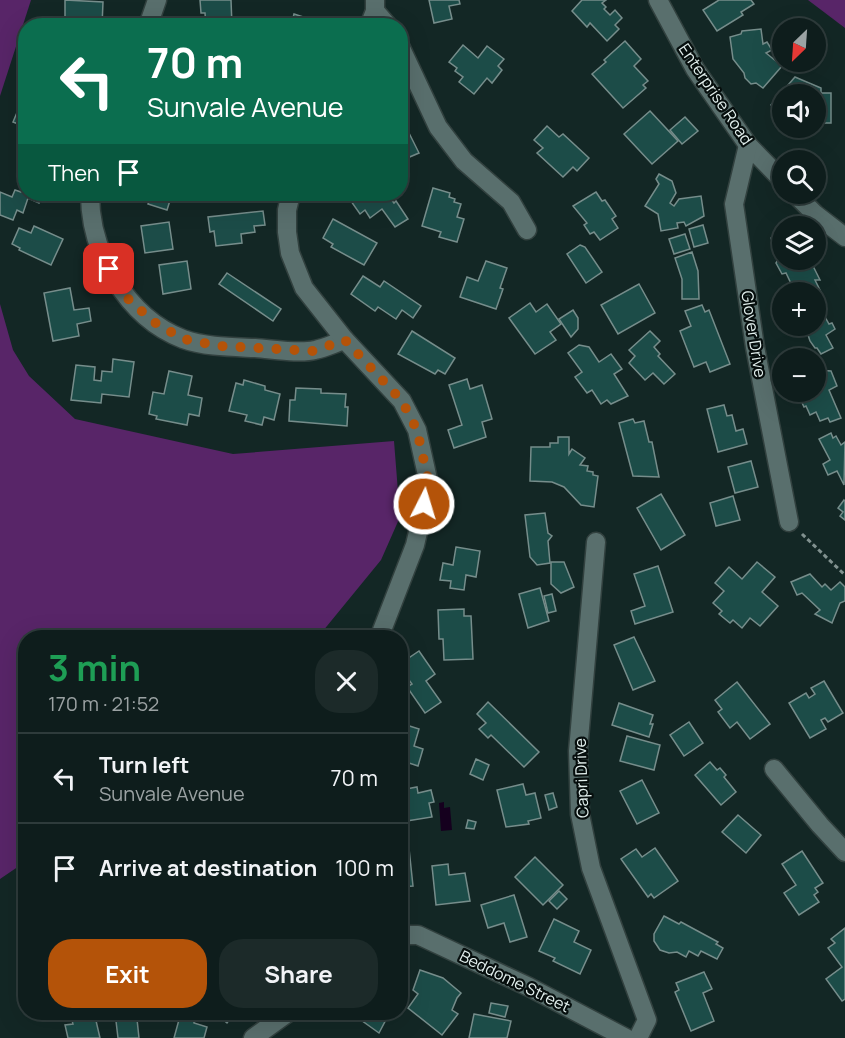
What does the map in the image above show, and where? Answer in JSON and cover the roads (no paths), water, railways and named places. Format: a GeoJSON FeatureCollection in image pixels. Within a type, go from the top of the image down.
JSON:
{"type":"FeatureCollection","features":[{"type":"Feature","properties":{"kind":"street"},"geometry":{"type":"LineString","coordinates":[[151,18],[157,0]]}},
{"type":"Feature","properties":{"kind":"street","name":"Enterprise Road"},"geometry":{"type":"LineString","coordinates":[[658,0],[695,69],[748,145],[772,170]]}},
{"type":"Feature","properties":{"kind":"street"},"geometry":{"type":"LineString","coordinates":[[408,63],[438,127],[464,161],[511,202],[527,230]]}},
{"type":"Feature","properties":{"kind":"street","name":"Glover Drive"},"geometry":{"type":"LineString","coordinates":[[748,145],[734,204],[754,347],[789,522]]}},
{"type":"Feature","properties":{"kind":"street"},"geometry":{"type":"LineString","coordinates":[[90,201],[90,213],[97,240],[109,269],[129,300],[154,322],[183,339],[220,346],[313,351],[345,340]]}},
{"type":"Feature","properties":{"kind":"street"},"geometry":{"type":"LineString","coordinates":[[289,201],[287,232],[290,253],[304,288],[345,340],[402,401],[417,430],[429,484],[415,545],[382,630]]}},
{"type":"Feature","properties":{"kind":"street"},"geometry":{"type":"LineString","coordinates":[[805,204],[845,237]]}},
{"type":"Feature","properties":{"kind":"street","name":"Capri Drive"},"geometry":{"type":"LineString","coordinates":[[596,542],[578,751],[580,814],[591,868],[647,1020],[638,1038]]}},
{"type":"Feature","properties":{"kind":"street"},"geometry":{"type":"LineString","coordinates":[[774,769],[819,825],[845,852]]}},
{"type":"Feature","properties":{"kind":"street","name":"Beddome Street"},"geometry":{"type":"LineString","coordinates":[[408,935],[418,935],[529,987],[626,1038]]}},
{"type":"Feature","properties":{"kind":"street"},"geometry":{"type":"LineString","coordinates":[[253,1038],[278,1020]]}}]}
